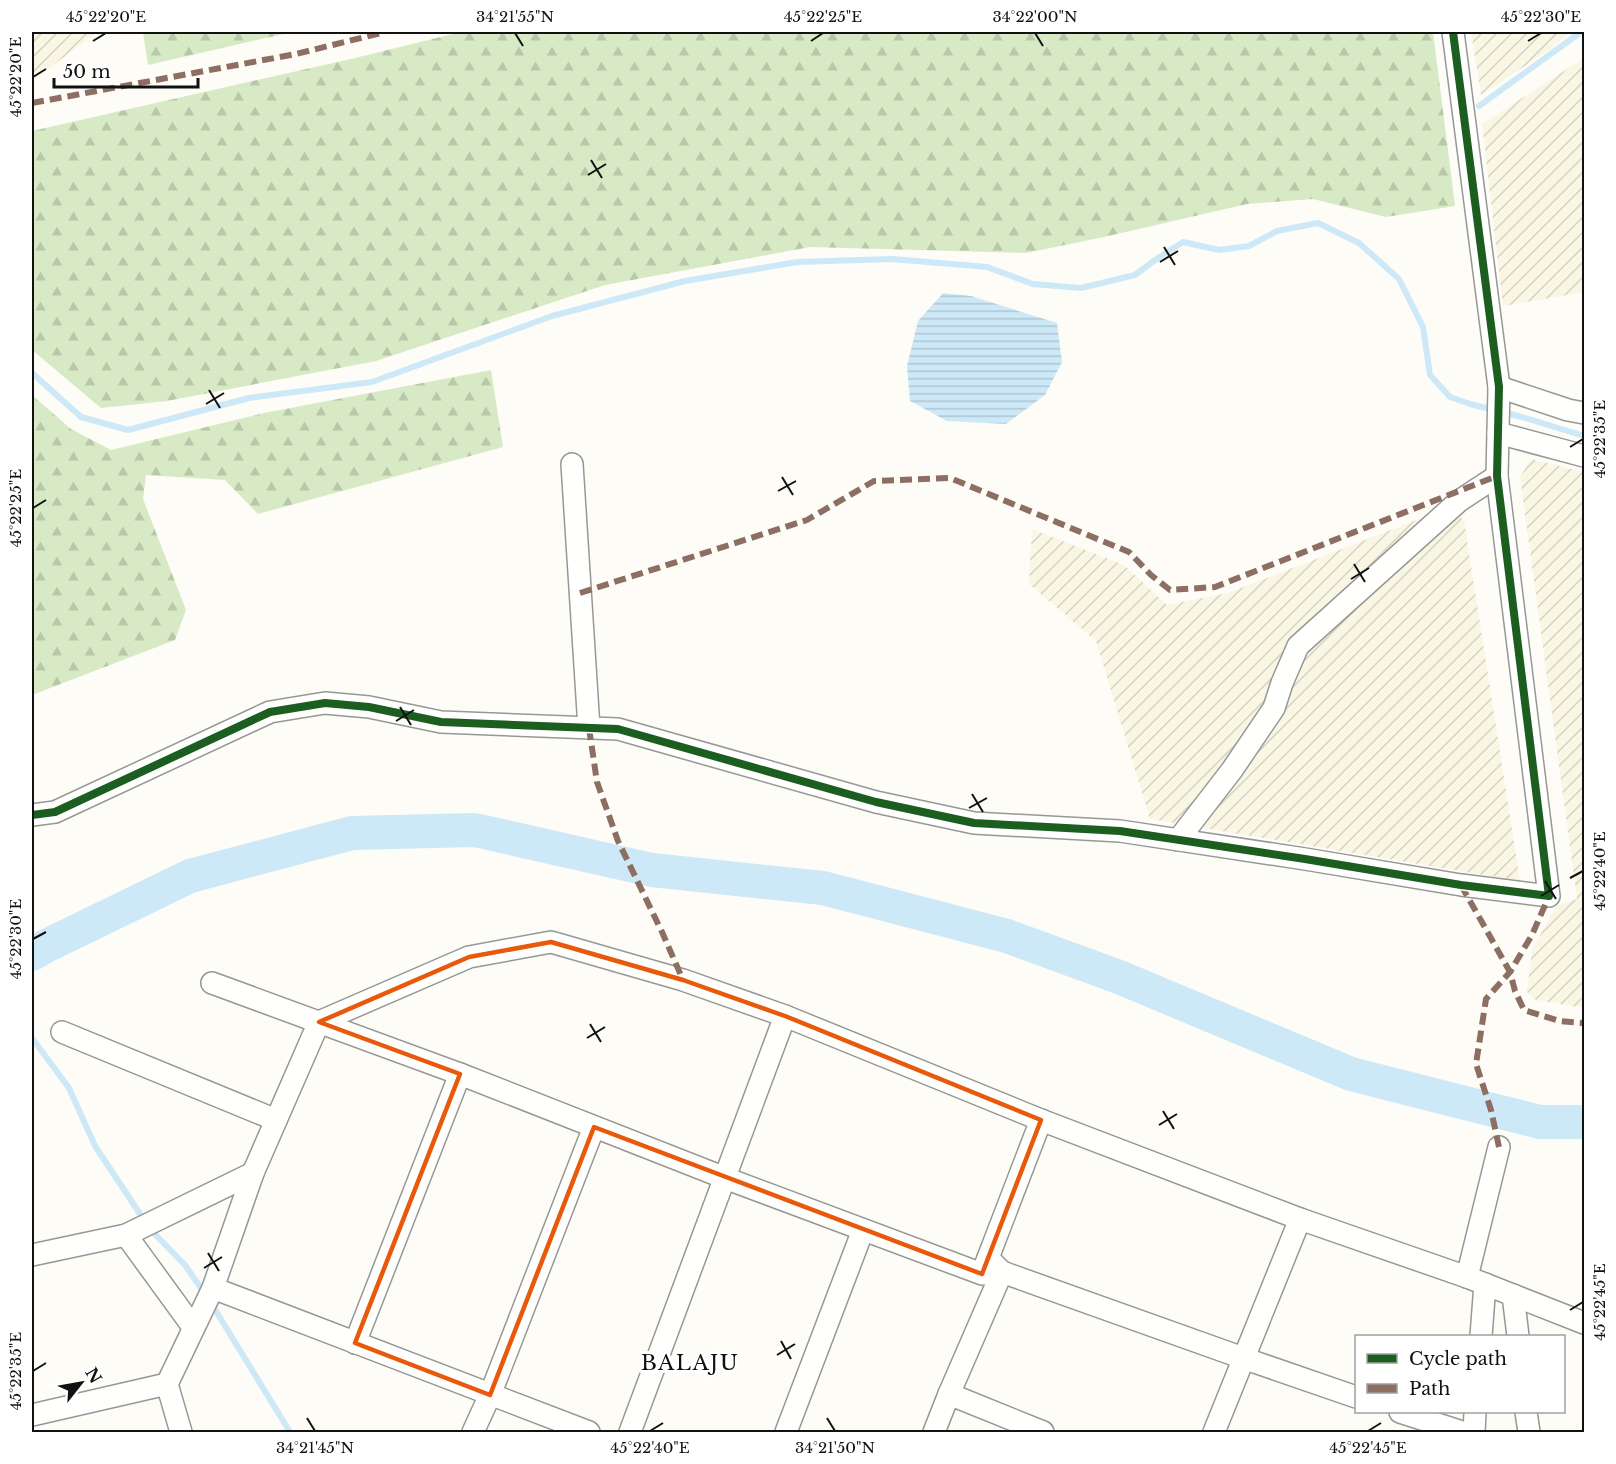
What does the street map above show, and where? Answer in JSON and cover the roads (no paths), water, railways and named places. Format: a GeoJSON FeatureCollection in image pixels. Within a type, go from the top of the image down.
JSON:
{"type":"FeatureCollection","features":[{"type":"Feature","properties":{"kind":"street"},"geometry":{"type":"LineString","coordinates":[[32,815],[55,812],[270,712],[325,703],[369,707],[441,722],[618,729],[876,801],[974,823],[1120,831],[1461,885],[1550,896],[1497,476],[1499,392],[1453,32]]}},
{"type":"Feature","properties":{"kind":"street"},"geometry":{"type":"LineString","coordinates":[[1499,392],[1584,413]]}},
{"type":"Feature","properties":{"kind":"street"},"geometry":{"type":"LineString","coordinates":[[1498,427],[1584,456]]}},
{"type":"Feature","properties":{"kind":"street"},"geometry":{"type":"LineString","coordinates":[[572,464],[588,728]]}},
{"type":"Feature","properties":{"kind":"street"},"geometry":{"type":"LineString","coordinates":[[1178,840],[1232,770],[1274,708],[1298,646],[1459,501],[1497,476]]}},
{"type":"Feature","properties":{"kind":"street"},"geometry":{"type":"LineString","coordinates":[[181,1432],[167,1384],[213,1288],[253,1173],[319,1022],[469,957],[551,942],[682,980],[785,1016],[1041,1120],[1300,1219],[1476,1280],[1584,1323]]}},
{"type":"Feature","properties":{"kind":"street"},"geometry":{"type":"LineString","coordinates":[[212,983],[460,1074],[863,1230],[991,1268],[1355,1397]]}},
{"type":"Feature","properties":{"kind":"street"},"geometry":{"type":"LineString","coordinates":[[630,1432],[785,1016]]}},
{"type":"Feature","properties":{"kind":"street"},"geometry":{"type":"LineString","coordinates":[[62,1032],[276,1119]]}},
{"type":"Feature","properties":{"kind":"street"},"geometry":{"type":"LineString","coordinates":[[355,1343],[460,1074]]}},
{"type":"Feature","properties":{"kind":"street"},"geometry":{"type":"LineString","coordinates":[[934,1432],[949,1394],[1041,1120]]}},
{"type":"Feature","properties":{"kind":"street"},"geometry":{"type":"LineString","coordinates":[[473,1432],[490,1395],[594,1127]]}},
{"type":"Feature","properties":{"kind":"street"},"geometry":{"type":"LineString","coordinates":[[1481,1335],[1476,1280],[1499,1147]]}},
{"type":"Feature","properties":{"kind":"street"},"geometry":{"type":"LineString","coordinates":[[32,1255],[126,1235],[253,1173]]}},
{"type":"Feature","properties":{"kind":"street"},"geometry":{"type":"LineString","coordinates":[[1214,1432],[1300,1219]]}},
{"type":"Feature","properties":{"kind":"street"},"geometry":{"type":"LineString","coordinates":[[786,1432],[863,1230]]}},
{"type":"Feature","properties":{"kind":"street"},"geometry":{"type":"LineString","coordinates":[[126,1235],[193,1327]]}},
{"type":"Feature","properties":{"kind":"street"},"geometry":{"type":"LineString","coordinates":[[213,1288],[589,1432]]}},
{"type":"Feature","properties":{"kind":"street"},"geometry":{"type":"LineString","coordinates":[[1513,1295],[1518,1335]]}},
{"type":"Feature","properties":{"kind":"street"},"geometry":{"type":"LineString","coordinates":[[32,1415],[167,1384]]}},
{"type":"Feature","properties":{"kind":"street"},"geometry":{"type":"LineString","coordinates":[[949,1394],[1043,1432]]}},
{"type":"Feature","properties":{"kind":"street"},"geometry":{"type":"LineString","coordinates":[[1403,1413],[1462,1432]]}},
{"type":"Feature","properties":{"kind":"street"},"geometry":{"type":"LineString","coordinates":[[1474,1432],[1475,1413]]}},
{"type":"Feature","properties":{"kind":"street"},"geometry":{"type":"LineString","coordinates":[[1526,1413],[1529,1432]]}},
{"type":"Feature","properties":{"kind":"water"},"geometry":{"type":"Polygon","coordinates":[[[943,293],[971,296],[1057,323],[1062,362],[1045,395],[1006,424],[947,421],[910,401],[907,366],[918,321],[943,293]]]}},
{"type":"Feature","properties":{"kind":"waterway"},"geometry":{"type":"LineString","coordinates":[[1479,106],[1581,32]]}},
{"type":"Feature","properties":{"kind":"waterway"},"geometry":{"type":"LineString","coordinates":[[32,373],[81,417],[128,430],[249,398],[372,382],[552,316],[685,281],[797,262],[892,259],[987,267],[1033,284],[1081,288],[1135,275],[1183,242],[1219,250],[1249,246],[1277,231],[1318,223],[1359,243],[1399,279],[1423,327],[1430,375],[1450,397],[1584,436]]}},
{"type":"Feature","properties":{"kind":"waterway"},"geometry":{"type":"LineString","coordinates":[[32,954],[190,876],[352,833],[475,830],[652,870],[823,888],[1007,936],[1119,977],[1351,1074],[1540,1122],[1584,1122]]}},
{"type":"Feature","properties":{"kind":"waterway"},"geometry":{"type":"LineString","coordinates":[[32,1038],[69,1088],[95,1146],[144,1220]]}},
{"type":"Feature","properties":{"kind":"waterway"},"geometry":{"type":"LineString","coordinates":[[150,1229],[185,1265],[205,1294]]}},
{"type":"Feature","properties":{"kind":"waterway"},"geometry":{"type":"LineString","coordinates":[[211,1303],[290,1432]]}},
{"type":"Feature","properties":{"kind":"district","name":"BALAJU"},"geometry":{"type":"Point","coordinates":[690,1363]}}]}
